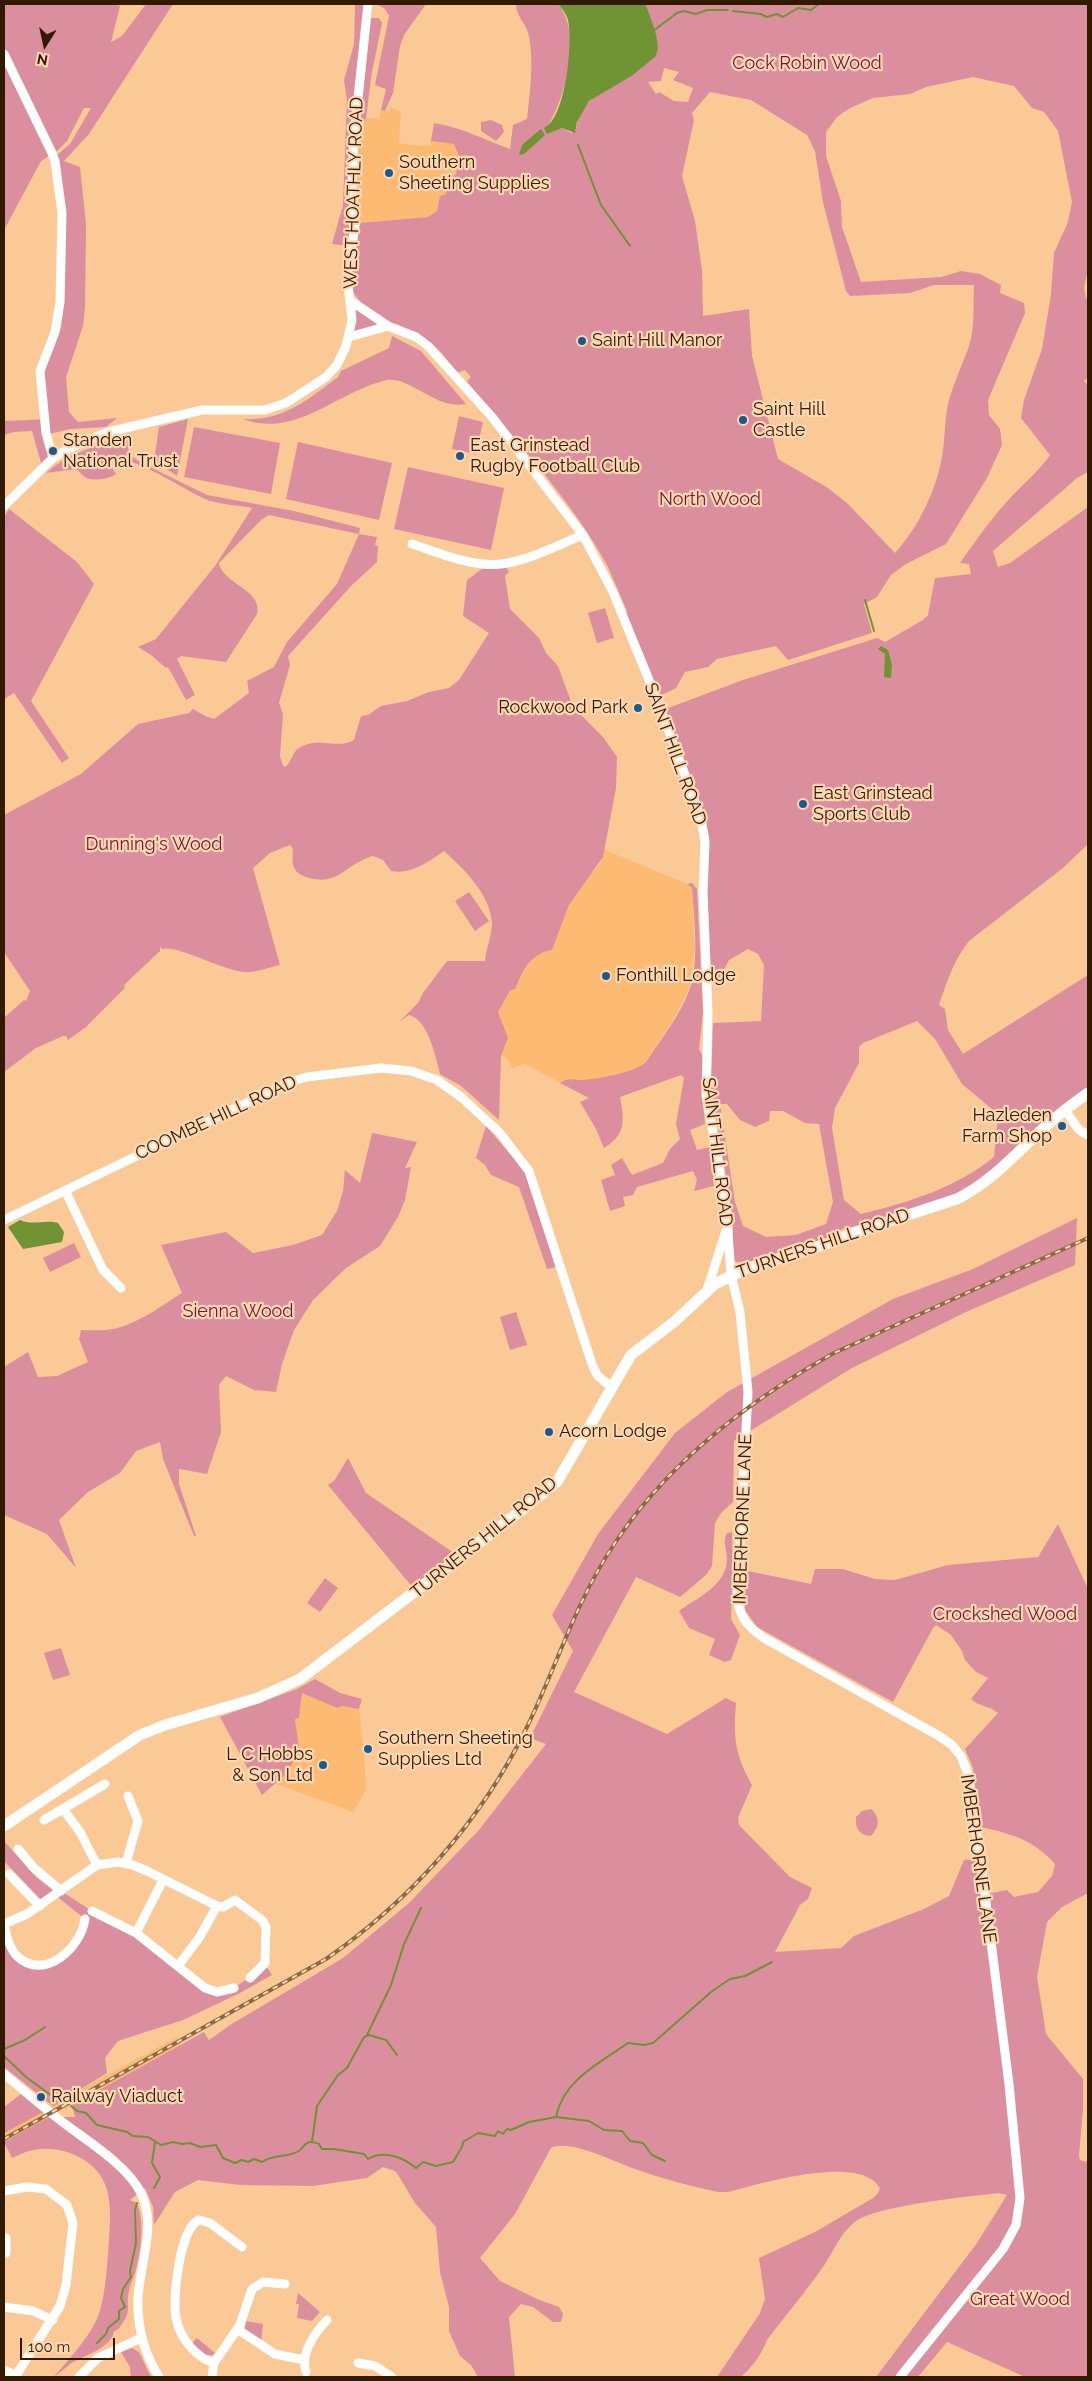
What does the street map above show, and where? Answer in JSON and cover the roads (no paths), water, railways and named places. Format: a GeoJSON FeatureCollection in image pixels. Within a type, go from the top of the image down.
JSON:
{"type":"FeatureCollection","features":[{"type":"Feature","properties":{"kind":"main road","name":"TURNERS HILL ROAD"},"geometry":{"type":"LineString","coordinates":[[4,1826],[140,1735],[165,1725],[258,1698],[300,1679],[331,1657],[557,1482],[631,1355],[674,1322],[707,1291],[731,1275],[950,1202],[971,1192],[1002,1168],[1065,1110],[1088,1092]]}},
{"type":"Feature","properties":{"kind":"street","name":"WEST HOATHLY ROAD"},"geometry":{"type":"LineString","coordinates":[[4,506],[53,458],[89,440],[130,426],[202,410],[265,410],[286,403],[326,377],[337,365],[348,337],[352,320],[347,276],[355,226],[352,182],[353,144],[368,4]]}},
{"type":"Feature","properties":{"kind":"street"},"geometry":{"type":"LineString","coordinates":[[4,54],[52,152],[62,213],[60,302],[55,332],[40,371],[46,432],[53,458]]}},
{"type":"Feature","properties":{"kind":"street","name":"SAINT HILL ROAD"},"geometry":{"type":"LineString","coordinates":[[351,301],[388,326],[416,337],[428,346],[492,417],[583,535],[613,592],[658,702],[701,818],[705,842],[703,892],[708,1003],[706,1095],[728,1225],[731,1275]]}},
{"type":"Feature","properties":{"kind":"street"},"geometry":{"type":"LineString","coordinates":[[348,337],[388,326]]}},
{"type":"Feature","properties":{"kind":"street"},"geometry":{"type":"LineString","coordinates":[[412,544],[472,563],[495,565],[522,559],[583,535]]}},
{"type":"Feature","properties":{"kind":"street","name":"COOMBE HILL ROAD"},"geometry":{"type":"LineString","coordinates":[[4,1220],[290,1082],[306,1077],[381,1068],[411,1071],[437,1080],[461,1097],[499,1132],[529,1172],[592,1364],[597,1375],[611,1387]]}},
{"type":"Feature","properties":{"kind":"street"},"geometry":{"type":"LineString","coordinates":[[1065,1110],[1079,1130],[1088,1135]]}},
{"type":"Feature","properties":{"kind":"street"},"geometry":{"type":"LineString","coordinates":[[65,1190],[103,1270],[121,1288]]}},
{"type":"Feature","properties":{"kind":"street"},"geometry":{"type":"LineString","coordinates":[[707,1291],[728,1225]]}},
{"type":"Feature","properties":{"kind":"street","name":"IMBERHORNE LANE"},"geometry":{"type":"LineString","coordinates":[[731,1275],[740,1312],[748,1392],[738,1599],[740,1613],[749,1628],[764,1638],[952,1745],[965,1765],[970,1785],[1009,2084],[1020,2198],[1016,2225],[1003,2249],[900,2377]]}},
{"type":"Feature","properties":{"kind":"street"},"geometry":{"type":"LineString","coordinates":[[44,1820],[104,1784]]}},
{"type":"Feature","properties":{"kind":"street"},"geometry":{"type":"LineString","coordinates":[[126,1862],[138,1821],[128,1796]]}},
{"type":"Feature","properties":{"kind":"street"},"geometry":{"type":"LineString","coordinates":[[64,1809],[80,1832],[97,1865]]}},
{"type":"Feature","properties":{"kind":"street"},"geometry":{"type":"LineString","coordinates":[[18,1849],[33,1867],[61,1890]]}},
{"type":"Feature","properties":{"kind":"street"},"geometry":{"type":"LineString","coordinates":[[87,1924],[71,1948],[62,1957],[49,1964],[40,1964],[26,1962],[16,1956],[8,1940],[4,1924],[17,1920],[40,1906],[97,1865],[126,1862],[217,1906],[224,1907],[235,1900],[262,1920],[266,1927],[264,1963],[250,1978]]}},
{"type":"Feature","properties":{"kind":"street"},"geometry":{"type":"LineString","coordinates":[[9,1874],[40,1906]]}},
{"type":"Feature","properties":{"kind":"street"},"geometry":{"type":"LineString","coordinates":[[136,1932],[163,1880]]}},
{"type":"Feature","properties":{"kind":"street"},"geometry":{"type":"LineString","coordinates":[[178,1966],[199,1938],[217,1906]]}},
{"type":"Feature","properties":{"kind":"street"},"geometry":{"type":"LineString","coordinates":[[92,1911],[136,1932],[205,1988],[216,1992],[234,1988]]}},
{"type":"Feature","properties":{"kind":"street"},"geometry":{"type":"LineString","coordinates":[[4,2074],[113,2162],[134,2183],[141,2193],[146,2206],[148,2225],[138,2297],[142,2338],[147,2356],[159,2377]]}},
{"type":"Feature","properties":{"kind":"street"},"geometry":{"type":"LineString","coordinates":[[4,2191],[27,2187],[46,2189],[62,2199],[72,2214],[73,2234],[66,2285],[60,2306],[53,2320],[15,2376],[4,2370]]}},
{"type":"Feature","properties":{"kind":"street"},"geometry":{"type":"LineString","coordinates":[[214,2364],[202,2358],[192,2349],[178,2326],[175,2304],[182,2251],[190,2229],[194,2222],[199,2220],[210,2223],[231,2244],[242,2248]]}},
{"type":"Feature","properties":{"kind":"street"},"geometry":{"type":"LineString","coordinates":[[212,2377],[214,2364],[237,2329],[251,2292],[257,2284],[271,2282],[285,2284]]}},
{"type":"Feature","properties":{"kind":"street"},"geometry":{"type":"LineString","coordinates":[[4,2307],[33,2312],[53,2320]]}},
{"type":"Feature","properties":{"kind":"street"},"geometry":{"type":"LineString","coordinates":[[306,2372],[304,2360],[311,2339],[326,2320]]}},
{"type":"Feature","properties":{"kind":"street"},"geometry":{"type":"LineString","coordinates":[[237,2329],[275,2354],[304,2360]]}},
{"type":"Feature","properties":{"kind":"street"},"geometry":{"type":"LineString","coordinates":[[79,2377],[98,2358],[142,2338]]}},
{"type":"Feature","properties":{"kind":"street"},"geometry":{"type":"LineString","coordinates":[[358,2363],[369,2361],[392,2377]]}},
{"type":"Feature","properties":{"kind":"waterway"},"geometry":{"type":"LineString","coordinates":[[733,11],[761,14],[767,17],[777,14],[783,17],[798,8],[811,10],[819,4]]}},
{"type":"Feature","properties":{"kind":"waterway"},"geometry":{"type":"LineString","coordinates":[[653,31],[677,13],[684,11],[696,14],[707,10],[728,10]]}},
{"type":"Feature","properties":{"kind":"waterway"},"geometry":{"type":"LineString","coordinates":[[578,145],[601,205],[630,246]]}},
{"type":"Feature","properties":{"kind":"waterway"},"geometry":{"type":"LineString","coordinates":[[865,600],[874,631]]}},
{"type":"Feature","properties":{"kind":"waterway"},"geometry":{"type":"LineString","coordinates":[[367,2035],[391,1985],[404,1944],[421,1908]]}},
{"type":"Feature","properties":{"kind":"waterway"},"geometry":{"type":"LineString","coordinates":[[556,2117],[566,2093],[574,2083],[595,2065],[628,2043],[644,2045],[653,2043],[711,1992],[730,1979],[745,1976],[772,1962]]}},
{"type":"Feature","properties":{"kind":"waterway"},"geometry":{"type":"LineString","coordinates":[[4,2049],[25,2040],[45,2027]]}},
{"type":"Feature","properties":{"kind":"waterway"},"geometry":{"type":"LineString","coordinates":[[312,2142],[317,2106],[338,2075],[347,2068],[364,2037],[369,2035],[386,2040],[397,2055]]}},
{"type":"Feature","properties":{"kind":"waterway"},"geometry":{"type":"LineString","coordinates":[[4,2056],[26,2077],[52,2096],[63,2094],[67,2097]]}},
{"type":"Feature","properties":{"kind":"waterway"},"geometry":{"type":"LineString","coordinates":[[71,2106],[77,2111],[86,2113],[97,2125],[127,2132],[133,2136],[148,2137],[161,2145],[173,2142],[190,2143],[200,2147],[216,2145],[223,2158],[235,2163],[242,2160],[248,2162],[254,2159],[262,2162],[271,2158],[290,2155],[311,2142],[319,2144],[322,2149],[364,2154],[368,2159],[374,2156],[387,2155],[399,2158],[416,2168],[423,2162],[436,2166],[453,2162],[463,2142],[478,2133],[495,2136],[498,2131],[503,2134],[507,2129],[511,2130],[529,2122],[556,2117],[589,2121],[604,2130],[622,2131],[630,2141],[643,2143],[652,2155],[665,2161]]}},
{"type":"Feature","properties":{"kind":"waterway"},"geometry":{"type":"LineString","coordinates":[[154,2188],[160,2177],[152,2163],[155,2142]]}},
{"type":"Feature","properties":{"kind":"waterway"},"geometry":{"type":"LineString","coordinates":[[97,2343],[106,2334],[108,2328],[119,2319],[119,2311],[125,2307],[121,2298],[123,2289],[131,2277],[130,2271],[136,2243],[135,2210],[137,2203]]}},
{"type":"Feature","properties":{"kind":"railway"},"geometry":{"type":"LineString","coordinates":[[4,2139],[326,1959],[357,1936],[415,1885],[465,1827],[508,1763],[537,1706],[566,1636],[588,1590],[613,1546],[634,1516],[658,1488],[712,1436],[771,1392],[834,1353],[1088,1238]]}},
{"type":"Feature","properties":{"kind":"place","name":"Southern Sheeting Supplies"},"geometry":{"type":"Point","coordinates":[389,173]}},
{"type":"Feature","properties":{"kind":"place","name":"Saint Hill Manor"},"geometry":{"type":"Point","coordinates":[582,341]}},
{"type":"Feature","properties":{"kind":"place","name":"Saint Hill Castle"},"geometry":{"type":"Point","coordinates":[743,420]}},
{"type":"Feature","properties":{"kind":"place","name":"Standen National Trust"},"geometry":{"type":"Point","coordinates":[53,451]}},
{"type":"Feature","properties":{"kind":"place","name":"East Grinstead Rugby Football Club"},"geometry":{"type":"Point","coordinates":[460,456]}},
{"type":"Feature","properties":{"kind":"place","name":"Rockwood Park"},"geometry":{"type":"Point","coordinates":[638,708]}},
{"type":"Feature","properties":{"kind":"place","name":"East Grinstead Sports Club"},"geometry":{"type":"Point","coordinates":[803,804]}},
{"type":"Feature","properties":{"kind":"place","name":"Fonthill Lodge"},"geometry":{"type":"Point","coordinates":[606,976]}},
{"type":"Feature","properties":{"kind":"place","name":"Hazleden Farm Shop"},"geometry":{"type":"Point","coordinates":[1062,1126]}},
{"type":"Feature","properties":{"kind":"place","name":"Acorn Lodge"},"geometry":{"type":"Point","coordinates":[549,1432]}},
{"type":"Feature","properties":{"kind":"place","name":"Southern Sheeting Supplies Ltd"},"geometry":{"type":"Point","coordinates":[368,1749]}},
{"type":"Feature","properties":{"kind":"place","name":"L C Hobbs & Son Ltd"},"geometry":{"type":"Point","coordinates":[323,1765]}},
{"type":"Feature","properties":{"kind":"place","name":"Railway Viaduct"},"geometry":{"type":"Point","coordinates":[41,2097]}},
{"type":"Feature","properties":{"kind":"park label","name":"Cock Robin Wood"},"geometry":{"type":"Point","coordinates":[807,64]}},
{"type":"Feature","properties":{"kind":"park label","name":"North Wood"},"geometry":{"type":"Point","coordinates":[710,500]}},
{"type":"Feature","properties":{"kind":"park label","name":"Dunning's Wood"},"geometry":{"type":"Point","coordinates":[154,845]}},
{"type":"Feature","properties":{"kind":"park label","name":"Sienna Wood"},"geometry":{"type":"Point","coordinates":[238,1312]}},
{"type":"Feature","properties":{"kind":"park label","name":"Crockshed Wood"},"geometry":{"type":"Point","coordinates":[1005,1615]}},
{"type":"Feature","properties":{"kind":"park label","name":"Great Wood"},"geometry":{"type":"Point","coordinates":[1020,2300]}}]}
